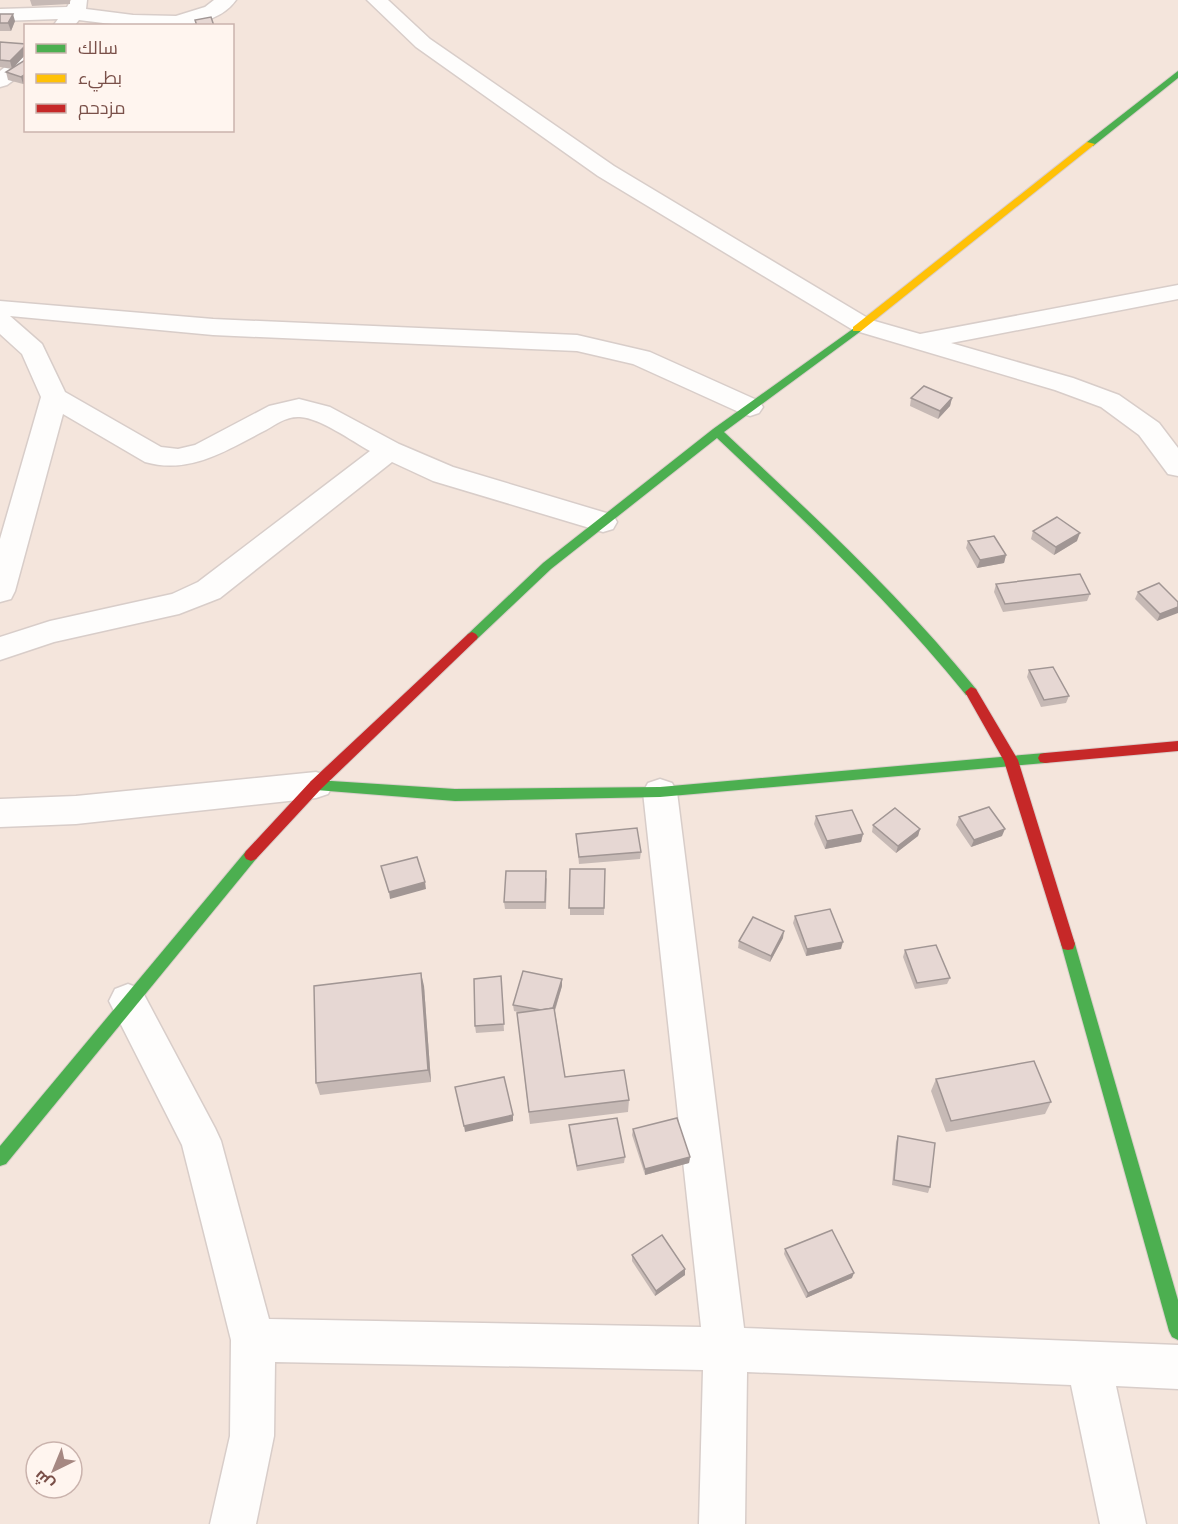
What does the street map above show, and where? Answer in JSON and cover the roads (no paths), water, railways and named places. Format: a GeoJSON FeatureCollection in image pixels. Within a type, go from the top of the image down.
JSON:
{"type":"FeatureCollection","features":[{"type":"Feature","properties":{"kind":"main road"},"geometry":{"type":"LineString","coordinates":[[0,1158],[235,873],[316,785],[547,566],[717,432],[862,325],[1178,74]]}},
{"type":"Feature","properties":{"kind":"main road"},"geometry":{"type":"LineString","coordinates":[[717,432],[816,525],[933,644],[980,702],[1011,760],[1089,1012],[1178,1331]]}},
{"type":"Feature","properties":{"kind":"main road"},"geometry":{"type":"LineString","coordinates":[[316,785],[455,795],[660,792],[1178,746]]}},
{"type":"Feature","properties":{"kind":"street"},"geometry":{"type":"LineString","coordinates":[[0,15],[72,13],[171,23],[217,10],[226,0]]}},
{"type":"Feature","properties":{"kind":"street"},"geometry":{"type":"LineString","coordinates":[[377,0],[423,43],[606,171],[862,325],[1064,384],[1110,401],[1149,429],[1178,467]]}},
{"type":"Feature","properties":{"kind":"street"},"geometry":{"type":"LineString","coordinates":[[0,81],[24,62]]}},
{"type":"Feature","properties":{"kind":"street"},"geometry":{"type":"LineString","coordinates":[[920,342],[1178,292]]}},
{"type":"Feature","properties":{"kind":"street"},"geometry":{"type":"LineString","coordinates":[[0,308],[213,327],[577,343],[641,358],[750,407]]}},
{"type":"Feature","properties":{"kind":"street"},"geometry":{"type":"LineString","coordinates":[[0,321],[33,350],[54,397],[155,456],[178,458],[204,451],[278,412],[299,408],[321,413],[389,450],[443,474],[603,522]]}},
{"type":"Feature","properties":{"kind":"street"},"geometry":{"type":"LineString","coordinates":[[2,578],[54,397]]}},
{"type":"Feature","properties":{"kind":"street"},"geometry":{"type":"LineString","coordinates":[[0,649],[50,632],[179,603],[208,590],[389,450]]}},
{"type":"Feature","properties":{"kind":"street"},"geometry":{"type":"LineString","coordinates":[[0,813],[76,810],[316,785]]}},
{"type":"Feature","properties":{"kind":"street"},"geometry":{"type":"LineString","coordinates":[[660,792],[725,1349],[722,1524]]}},
{"type":"Feature","properties":{"kind":"street"},"geometry":{"type":"LineString","coordinates":[[128,1001],[201,1141],[253,1340],[252,1436],[233,1524]]}},
{"type":"Feature","properties":{"kind":"street"},"geometry":{"type":"LineString","coordinates":[[253,1340],[725,1349],[1178,1367]]}},
{"type":"Feature","properties":{"kind":"street"},"geometry":{"type":"LineString","coordinates":[[1089,1364],[1123,1524]]}}]}
